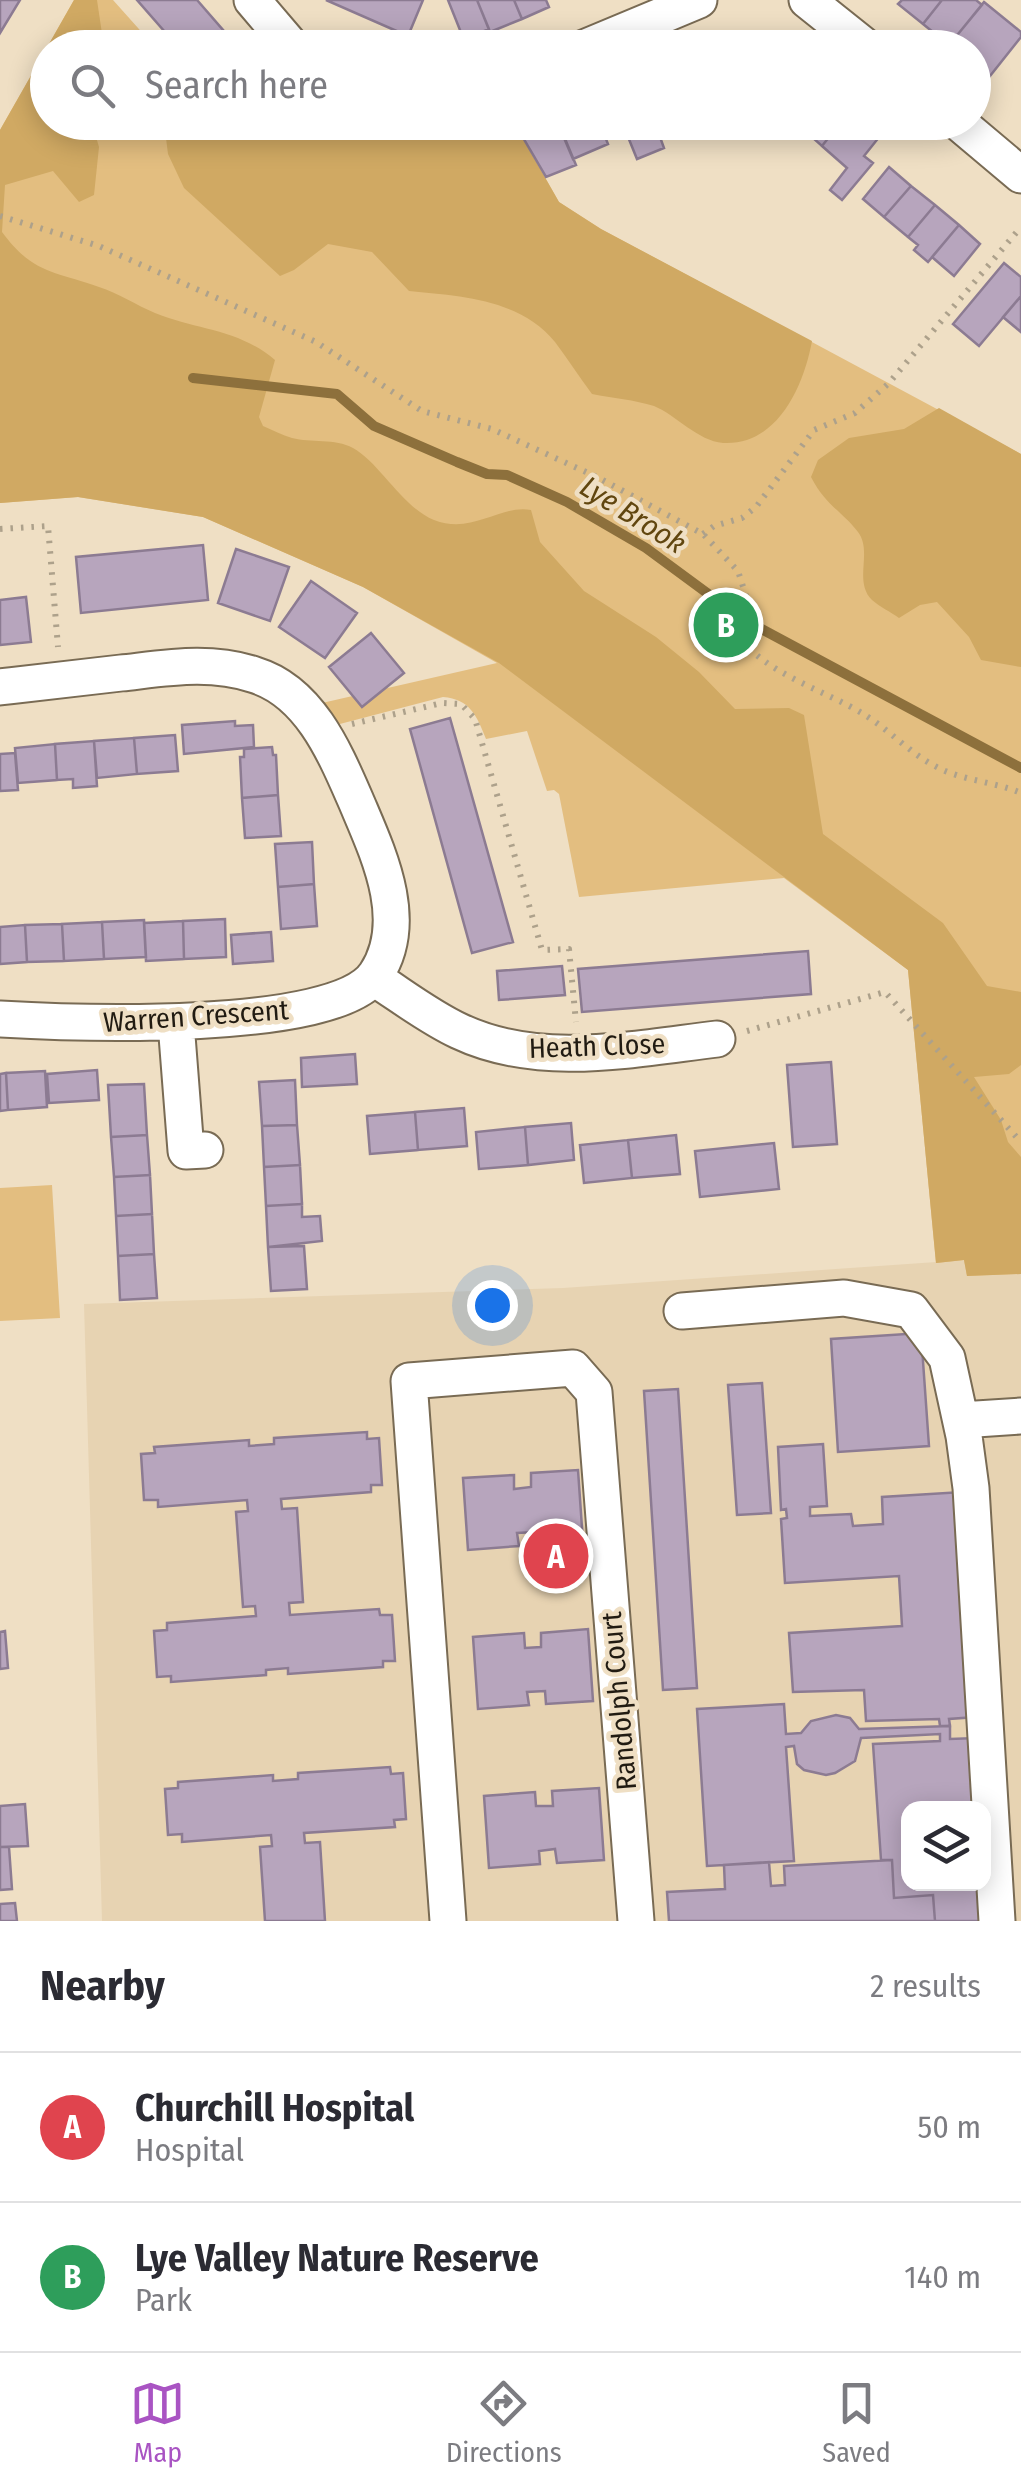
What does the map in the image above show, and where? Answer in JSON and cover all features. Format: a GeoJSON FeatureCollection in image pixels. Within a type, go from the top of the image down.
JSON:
{"type":"FeatureCollection","features":[{"type":"Feature","properties":{"kind":"street"},"geometry":{"type":"LineString","coordinates":[[252,0],[278,30]]}},
{"type":"Feature","properties":{"kind":"street"},"geometry":{"type":"LineString","coordinates":[[627,30],[698,0]]}},
{"type":"Feature","properties":{"kind":"street"},"geometry":{"type":"LineString","coordinates":[[806,0],[844,30]]}},
{"type":"Feature","properties":{"kind":"street"},"geometry":{"type":"LineString","coordinates":[[980,140],[1021,174]]}},
{"type":"Feature","properties":{"kind":"street"},"geometry":{"type":"LineString","coordinates":[[0,687],[218,665],[261,676],[284,690],[322,732],[365,824],[391,905],[390,944],[374,978]]}},
{"type":"Feature","properties":{"kind":"street","name":"Warren Crescent"},"geometry":{"type":"LineString","coordinates":[[0,1019],[176,1023],[300,1009],[342,997],[374,978]]}},
{"type":"Feature","properties":{"kind":"street","name":"Heath Close"},"geometry":{"type":"LineString","coordinates":[[374,978],[462,1032],[514,1049],[575,1053],[717,1040]]}},
{"type":"Feature","properties":{"kind":"street"},"geometry":{"type":"LineString","coordinates":[[176,1023],[186,1151],[205,1150]]}},
{"type":"Feature","properties":{"kind":"street"},"geometry":{"type":"LineString","coordinates":[[682,1311],[844,1298],[911,1310],[946,1358],[961,1420],[971,1488],[997,1921]]}},
{"type":"Feature","properties":{"kind":"street","name":"Randolph Court"},"geometry":{"type":"LineString","coordinates":[[448,1921],[409,1381],[573,1368],[594,1392],[636,1921]]}},
{"type":"Feature","properties":{"kind":"street"},"geometry":{"type":"LineString","coordinates":[[961,1420],[1021,1416]]}},
{"type":"Feature","properties":{"kind":"path"},"geometry":{"type":"LineString","coordinates":[[0,216],[99,246],[300,336],[346,359],[422,411],[492,429],[598,478],[703,534],[738,570],[748,605],[736,633],[755,652],[872,720],[932,765],[961,778],[1021,794]]}},
{"type":"Feature","properties":{"kind":"path"},"geometry":{"type":"LineString","coordinates":[[703,534],[714,526],[742,518],[756,506],[814,430],[855,413],[889,383],[1021,227]]}},
{"type":"Feature","properties":{"kind":"path"},"geometry":{"type":"LineString","coordinates":[[0,528],[48,526],[61,680]]}},
{"type":"Feature","properties":{"kind":"path"},"geometry":{"type":"LineString","coordinates":[[322,732],[442,703],[461,704],[475,719],[542,950],[569,949],[577,1032]]}},
{"type":"Feature","properties":{"kind":"path"},"geometry":{"type":"LineString","coordinates":[[717,1040],[885,992],[1021,1142]]}},
{"type":"Feature","properties":{"kind":"shaded area"},"geometry":{"type":"Polygon","coordinates":[[[74,0],[113,0],[140,30],[57,30],[74,0]]]}},
{"type":"Feature","properties":{"kind":"shaded area"},"geometry":{"type":"Polygon","coordinates":[[[74,0],[97,0],[101,30],[57,30],[74,0]]]}},
{"type":"Feature","properties":{"kind":"shaded area"},"geometry":{"type":"Polygon","coordinates":[[[30,77],[30,140],[524,140],[559,202],[601,229],[1021,454],[1021,1274],[967,1276],[964,1260],[936,1263],[908,970],[784,878],[579,897],[559,794],[547,791],[527,731],[486,739],[466,705],[443,697],[336,725],[322,703],[497,663],[363,587],[203,517],[78,497],[0,503],[0,130],[30,77]]]}},
{"type":"Feature","properties":{"kind":"shaded area"},"geometry":{"type":"Polygon","coordinates":[[[30,77],[30,140],[97,140],[99,147],[94,195],[79,202],[53,171],[5,185],[2,232],[34,264],[261,350],[275,360],[259,417],[263,426],[292,438],[353,448],[422,514],[434,520],[461,524],[509,511],[531,510],[540,542],[584,591],[656,637],[699,672],[735,709],[789,708],[804,715],[823,834],[943,923],[987,986],[1021,992],[1021,1065],[1009,1074],[974,1077],[1001,1120],[1008,1142],[1021,1157],[1021,1274],[967,1276],[964,1260],[936,1263],[908,970],[499,663],[363,587],[203,517],[78,497],[0,503],[0,130],[30,77]]]}},
{"type":"Feature","properties":{"kind":"shaded area"},"geometry":{"type":"Polygon","coordinates":[[[166,140],[524,140],[559,202],[601,229],[812,341],[802,376],[785,410],[759,435],[742,441],[714,441],[654,406],[592,394],[555,342],[525,317],[488,302],[409,291],[372,252],[328,244],[280,276],[184,188],[168,154],[166,140]]]}},
{"type":"Feature","properties":{"kind":"shaded area"},"geometry":{"type":"Polygon","coordinates":[[[939,408],[1021,454],[1021,667],[981,660],[969,637],[937,602],[920,605],[899,618],[872,600],[864,584],[862,540],[811,477],[818,460],[849,438],[904,429],[939,408]]]}},
{"type":"Feature","properties":{"kind":"shaded area"},"geometry":{"type":"Polygon","coordinates":[[[52,1185],[60,1318],[0,1321],[0,1188],[52,1185]]]}},
{"type":"Feature","properties":{"kind":"shaded area"},"geometry":{"type":"Polygon","coordinates":[[[965,1260],[968,1276],[1021,1274],[1021,1921],[102,1921],[84,1304],[563,1288],[965,1260]]]}},
{"type":"Feature","properties":{"kind":"building"},"geometry":{"type":"Polygon","coordinates":[[[0,0],[20,0],[0,33],[0,0]]]}},
{"type":"Feature","properties":{"kind":"building"},"geometry":{"type":"Polygon","coordinates":[[[137,0],[197,0],[223,30],[163,30],[137,0]]]}},
{"type":"Feature","properties":{"kind":"building"},"geometry":{"type":"Polygon","coordinates":[[[326,0],[423,0],[410,30],[394,30],[326,0]]]}},
{"type":"Feature","properties":{"kind":"building"},"geometry":{"type":"Polygon","coordinates":[[[448,0],[477,0],[489,29],[460,30],[448,0]]]}},
{"type":"Feature","properties":{"kind":"building"},"geometry":{"type":"Polygon","coordinates":[[[477,0],[514,0],[522,19],[489,30],[477,0]]]}},
{"type":"Feature","properties":{"kind":"building"},"geometry":{"type":"Polygon","coordinates":[[[514,0],[546,0],[549,7],[522,19],[514,0]]]}},
{"type":"Feature","properties":{"kind":"building"},"geometry":{"type":"Polygon","coordinates":[[[902,0],[942,0],[923,24],[898,4],[902,0]]]}},
{"type":"Feature","properties":{"kind":"building"},"geometry":{"type":"Polygon","coordinates":[[[942,0],[976,0],[982,5],[961,30],[930,30],[923,24],[942,0]]]}},
{"type":"Feature","properties":{"kind":"building"},"geometry":{"type":"Polygon","coordinates":[[[984,2],[1021,32],[1021,37],[991,75],[991,30],[961,30],[984,2]]]}},
{"type":"Feature","properties":{"kind":"building"},"geometry":{"type":"Polygon","coordinates":[[[524,140],[566,140],[576,165],[546,177],[524,140]]]}},
{"type":"Feature","properties":{"kind":"building"},"geometry":{"type":"Polygon","coordinates":[[[565,140],[606,140],[608,144],[573,159],[565,140]]]}},
{"type":"Feature","properties":{"kind":"building"},"geometry":{"type":"Polygon","coordinates":[[[629,140],[661,140],[664,148],[637,159],[629,140]]]}},
{"type":"Feature","properties":{"kind":"building"},"geometry":{"type":"Polygon","coordinates":[[[827,140],[877,140],[864,156],[873,163],[842,200],[830,190],[847,168],[822,146],[827,140]]]}},
{"type":"Feature","properties":{"kind":"building"},"geometry":{"type":"Polygon","coordinates":[[[889,167],[911,186],[884,217],[863,199],[889,167]]]}},
{"type":"Feature","properties":{"kind":"building"},"geometry":{"type":"Polygon","coordinates":[[[911,186],[935,205],[908,237],[884,217],[911,186]]]}},
{"type":"Feature","properties":{"kind":"building"},"geometry":{"type":"Polygon","coordinates":[[[935,205],[959,225],[928,262],[914,250],[918,245],[908,237],[935,205]]]}},
{"type":"Feature","properties":{"kind":"building"},"geometry":{"type":"Polygon","coordinates":[[[959,225],[980,244],[954,276],[932,257],[959,225]]]}},
{"type":"Feature","properties":{"kind":"building"},"geometry":{"type":"Polygon","coordinates":[[[1004,263],[1021,277],[1021,296],[979,346],[953,324],[1004,263]]]}},
{"type":"Feature","properties":{"kind":"building"},"geometry":{"type":"Polygon","coordinates":[[[1021,296],[1021,332],[1003,317],[1021,296]]]}},
{"type":"Feature","properties":{"kind":"building"},"geometry":{"type":"Polygon","coordinates":[[[203,545],[208,600],[81,613],[76,557],[203,545]]]}},
{"type":"Feature","properties":{"kind":"building"},"geometry":{"type":"Polygon","coordinates":[[[236,549],[289,567],[270,621],[218,603],[236,549]]]}},
{"type":"Feature","properties":{"kind":"building"},"geometry":{"type":"Polygon","coordinates":[[[311,581],[357,613],[325,658],[279,627],[311,581]]]}},
{"type":"Feature","properties":{"kind":"building"},"geometry":{"type":"Polygon","coordinates":[[[26,597],[31,642],[0,645],[0,600],[26,597]]]}},
{"type":"Feature","properties":{"kind":"building"},"geometry":{"type":"Polygon","coordinates":[[[371,633],[404,673],[362,707],[329,667],[371,633]]]}},
{"type":"Feature","properties":{"kind":"building"},"geometry":{"type":"Polygon","coordinates":[[[450,718],[513,942],[472,953],[410,729],[450,718]]]}},
{"type":"Feature","properties":{"kind":"building"},"geometry":{"type":"Polygon","coordinates":[[[235,721],[235,726],[253,725],[254,747],[184,754],[182,725],[235,721]]]}},
{"type":"Feature","properties":{"kind":"building"},"geometry":{"type":"Polygon","coordinates":[[[175,735],[178,771],[137,774],[134,738],[175,735]]]}},
{"type":"Feature","properties":{"kind":"building"},"geometry":{"type":"Polygon","coordinates":[[[134,738],[137,774],[97,778],[94,741],[134,738]]]}},
{"type":"Feature","properties":{"kind":"building"},"geometry":{"type":"Polygon","coordinates":[[[94,741],[97,786],[73,788],[73,779],[57,780],[55,744],[94,741]]]}},
{"type":"Feature","properties":{"kind":"building"},"geometry":{"type":"Polygon","coordinates":[[[55,744],[57,780],[18,783],[15,748],[55,744]]]}},
{"type":"Feature","properties":{"kind":"building"},"geometry":{"type":"Polygon","coordinates":[[[272,747],[278,795],[242,798],[240,757],[244,757],[244,749],[272,747]]]}},
{"type":"Feature","properties":{"kind":"building"},"geometry":{"type":"Polygon","coordinates":[[[15,753],[18,790],[0,791],[0,754],[15,753]]]}},
{"type":"Feature","properties":{"kind":"building"},"geometry":{"type":"Polygon","coordinates":[[[278,795],[281,836],[245,838],[242,798],[278,795]]]}},
{"type":"Feature","properties":{"kind":"building"},"geometry":{"type":"Polygon","coordinates":[[[312,842],[314,884],[278,887],[275,844],[312,842]]]}},
{"type":"Feature","properties":{"kind":"building"},"geometry":{"type":"Polygon","coordinates":[[[314,884],[317,926],[281,929],[278,887],[314,884]]]}},
{"type":"Feature","properties":{"kind":"building"},"geometry":{"type":"Polygon","coordinates":[[[225,919],[226,957],[184,959],[183,921],[225,919]]]}},
{"type":"Feature","properties":{"kind":"building"},"geometry":{"type":"Polygon","coordinates":[[[144,920],[146,957],[104,959],[102,922],[144,920]]]}},
{"type":"Feature","properties":{"kind":"building"},"geometry":{"type":"Polygon","coordinates":[[[183,921],[184,959],[146,961],[144,923],[183,921]]]}},
{"type":"Feature","properties":{"kind":"building"},"geometry":{"type":"Polygon","coordinates":[[[102,922],[104,959],[64,961],[62,924],[102,922]]]}},
{"type":"Feature","properties":{"kind":"building"},"geometry":{"type":"Polygon","coordinates":[[[62,924],[64,961],[27,962],[25,925],[62,924]]]}},
{"type":"Feature","properties":{"kind":"building"},"geometry":{"type":"Polygon","coordinates":[[[25,925],[27,962],[0,964],[0,927],[25,925]]]}},
{"type":"Feature","properties":{"kind":"building"},"geometry":{"type":"Polygon","coordinates":[[[271,932],[273,961],[233,964],[231,935],[271,932]]]}},
{"type":"Feature","properties":{"kind":"building"},"geometry":{"type":"Polygon","coordinates":[[[808,951],[811,994],[582,1012],[578,969],[808,951]]]}},
{"type":"Feature","properties":{"kind":"building"},"geometry":{"type":"Polygon","coordinates":[[[562,966],[565,995],[499,1000],[497,971],[562,966]]]}},
{"type":"Feature","properties":{"kind":"building"},"geometry":{"type":"Polygon","coordinates":[[[355,1054],[357,1084],[302,1087],[301,1058],[355,1054]]]}},
{"type":"Feature","properties":{"kind":"building"},"geometry":{"type":"Polygon","coordinates":[[[831,1062],[837,1144],[793,1147],[787,1065],[831,1062]]]}},
{"type":"Feature","properties":{"kind":"building"},"geometry":{"type":"Polygon","coordinates":[[[97,1070],[99,1100],[49,1103],[47,1074],[97,1070]]]}},
{"type":"Feature","properties":{"kind":"building"},"geometry":{"type":"Polygon","coordinates":[[[45,1071],[47,1107],[8,1110],[6,1073],[45,1071]]]}},
{"type":"Feature","properties":{"kind":"building"},"geometry":{"type":"Polygon","coordinates":[[[6,1073],[8,1110],[0,1111],[0,1074],[6,1073]]]}},
{"type":"Feature","properties":{"kind":"building"},"geometry":{"type":"Polygon","coordinates":[[[295,1080],[297,1125],[262,1126],[259,1082],[295,1080]]]}},
{"type":"Feature","properties":{"kind":"building"},"geometry":{"type":"Polygon","coordinates":[[[144,1084],[147,1135],[111,1137],[108,1085],[144,1084]]]}},
{"type":"Feature","properties":{"kind":"building"},"geometry":{"type":"Polygon","coordinates":[[[464,1108],[467,1146],[418,1150],[415,1112],[464,1108]]]}},
{"type":"Feature","properties":{"kind":"building"},"geometry":{"type":"Polygon","coordinates":[[[415,1112],[418,1150],[370,1154],[367,1116],[415,1112]]]}},
{"type":"Feature","properties":{"kind":"building"},"geometry":{"type":"Polygon","coordinates":[[[571,1123],[574,1160],[528,1165],[525,1127],[571,1123]]]}},
{"type":"Feature","properties":{"kind":"building"},"geometry":{"type":"Polygon","coordinates":[[[297,1125],[300,1165],[264,1167],[262,1126],[297,1125]]]}},
{"type":"Feature","properties":{"kind":"building"},"geometry":{"type":"Polygon","coordinates":[[[525,1127],[528,1165],[479,1169],[476,1132],[525,1127]]]}},
{"type":"Feature","properties":{"kind":"building"},"geometry":{"type":"Polygon","coordinates":[[[147,1135],[150,1175],[114,1177],[111,1137],[147,1135]]]}},
{"type":"Feature","properties":{"kind":"building"},"geometry":{"type":"Polygon","coordinates":[[[676,1135],[680,1174],[632,1178],[628,1140],[676,1135]]]}},
{"type":"Feature","properties":{"kind":"building"},"geometry":{"type":"Polygon","coordinates":[[[628,1140],[632,1178],[584,1183],[580,1145],[628,1140]]]}},
{"type":"Feature","properties":{"kind":"building"},"geometry":{"type":"Polygon","coordinates":[[[774,1143],[779,1189],[700,1197],[695,1151],[774,1143]]]}},
{"type":"Feature","properties":{"kind":"building"},"geometry":{"type":"Polygon","coordinates":[[[300,1165],[302,1204],[266,1206],[264,1167],[300,1165]]]}},
{"type":"Feature","properties":{"kind":"building"},"geometry":{"type":"Polygon","coordinates":[[[150,1175],[152,1214],[116,1216],[114,1177],[150,1175]]]}},
{"type":"Feature","properties":{"kind":"building"},"geometry":{"type":"Polygon","coordinates":[[[302,1204],[302,1217],[320,1216],[322,1241],[268,1247],[266,1206],[302,1204]]]}},
{"type":"Feature","properties":{"kind":"building"},"geometry":{"type":"Polygon","coordinates":[[[152,1214],[154,1254],[118,1256],[116,1216],[152,1214]]]}},
{"type":"Feature","properties":{"kind":"building"},"geometry":{"type":"Polygon","coordinates":[[[304,1246],[307,1289],[271,1291],[268,1247],[304,1246]]]}},
{"type":"Feature","properties":{"kind":"building"},"geometry":{"type":"Polygon","coordinates":[[[154,1254],[157,1298],[120,1300],[118,1256],[154,1254]]]}},
{"type":"Feature","properties":{"kind":"building"},"geometry":{"type":"Polygon","coordinates":[[[921,1333],[929,1446],[838,1452],[831,1339],[921,1333]]]}},
{"type":"Feature","properties":{"kind":"building"},"geometry":{"type":"Polygon","coordinates":[[[762,1383],[771,1513],[737,1515],[728,1385],[762,1383]]]}},
{"type":"Feature","properties":{"kind":"building"},"geometry":{"type":"Polygon","coordinates":[[[678,1389],[697,1688],[663,1690],[644,1391],[678,1389]]]}},
{"type":"Feature","properties":{"kind":"building"},"geometry":{"type":"Polygon","coordinates":[[[367,1432],[367,1439],[379,1438],[382,1485],[371,1485],[371,1492],[281,1499],[282,1509],[297,1508],[303,1602],[289,1603],[290,1615],[379,1609],[380,1615],[392,1615],[395,1661],[383,1661],[383,1667],[288,1674],[288,1668],[266,1670],[266,1675],[171,1682],[171,1676],[157,1677],[154,1631],[167,1630],[167,1623],[256,1616],[255,1606],[243,1607],[236,1512],[248,1511],[247,1500],[158,1507],[158,1500],[144,1500],[141,1454],[155,1453],[154,1447],[249,1440],[249,1446],[274,1444],[274,1438],[367,1432]]]}},
{"type":"Feature","properties":{"kind":"building"},"geometry":{"type":"Polygon","coordinates":[[[823,1444],[827,1506],[810,1507],[810,1516],[851,1514],[853,1526],[883,1524],[882,1497],[962,1492],[976,1717],[949,1719],[950,1726],[940,1726],[939,1719],[866,1721],[864,1690],[793,1692],[789,1633],[902,1626],[899,1576],[785,1583],[781,1519],[787,1518],[786,1509],[781,1510],[778,1447],[823,1444]]]}},
{"type":"Feature","properties":{"kind":"building"},"geometry":{"type":"Polygon","coordinates":[[[578,1470],[583,1542],[535,1545],[535,1532],[517,1533],[519,1546],[468,1550],[463,1478],[514,1475],[514,1489],[531,1487],[531,1473],[578,1470]]]}},
{"type":"Feature","properties":{"kind":"building"},"geometry":{"type":"Polygon","coordinates":[[[588,1629],[593,1701],[546,1704],[545,1691],[527,1692],[529,1705],[478,1709],[473,1637],[524,1633],[525,1648],[541,1647],[541,1633],[588,1629]]]}},
{"type":"Feature","properties":{"kind":"building"},"geometry":{"type":"Polygon","coordinates":[[[5,1631],[8,1668],[0,1669],[0,1632],[5,1631]]]}},
{"type":"Feature","properties":{"kind":"building"},"geometry":{"type":"Polygon","coordinates":[[[784,1704],[786,1734],[801,1733],[811,1721],[836,1715],[850,1718],[859,1729],[950,1726],[950,1739],[977,1738],[981,1801],[901,1801],[901,1891],[985,1891],[988,1921],[935,1921],[933,1895],[894,1898],[892,1860],[881,1860],[873,1744],[940,1741],[940,1734],[861,1738],[855,1761],[826,1775],[804,1770],[797,1764],[794,1746],[786,1747],[794,1861],[707,1866],[697,1709],[784,1704]]]}},
{"type":"Feature","properties":{"kind":"building"},"geometry":{"type":"Polygon","coordinates":[[[390,1767],[391,1774],[403,1773],[406,1819],[394,1820],[395,1827],[304,1833],[305,1843],[320,1842],[325,1921],[265,1921],[260,1847],[272,1846],[271,1835],[182,1842],[182,1834],[168,1835],[165,1789],[178,1788],[178,1782],[273,1775],[273,1781],[298,1779],[298,1773],[390,1767]]]}},
{"type":"Feature","properties":{"kind":"building"},"geometry":{"type":"Polygon","coordinates":[[[599,1788],[604,1860],[557,1863],[555,1849],[539,1851],[540,1864],[489,1868],[484,1796],[535,1792],[536,1806],[553,1806],[552,1791],[599,1788]]]}},
{"type":"Feature","properties":{"kind":"building"},"geometry":{"type":"Polygon","coordinates":[[[25,1804],[28,1846],[0,1847],[0,1806],[25,1804]]]}},
{"type":"Feature","properties":{"kind":"building"},"geometry":{"type":"Polygon","coordinates":[[[0,1847],[9,1847],[12,1889],[0,1890],[0,1847]]]}},
{"type":"Feature","properties":{"kind":"building"},"geometry":{"type":"Polygon","coordinates":[[[892,1860],[894,1898],[933,1895],[935,1921],[669,1921],[667,1892],[725,1889],[724,1865],[769,1862],[771,1886],[785,1885],[784,1866],[892,1860]]]}},
{"type":"Feature","properties":{"kind":"building"},"geometry":{"type":"Polygon","coordinates":[[[15,1903],[17,1921],[0,1921],[0,1904],[15,1903]]]}},
{"type":"Feature","properties":{"kind":"waterway","name":"Lye Brook"},"geometry":{"type":"LineString","coordinates":[[193,378],[337,394],[374,426],[487,474],[507,475],[567,502],[646,548],[741,618],[1021,768]]}},
{"type":"Feature","properties":{"kind":"place","name":"Lye Valley Nature Reserve"},"geometry":{"type":"Point","coordinates":[726,625]}},
{"type":"Feature","properties":{"kind":"place","name":"Churchill Hospital"},"geometry":{"type":"Point","coordinates":[556,1556]}}]}
